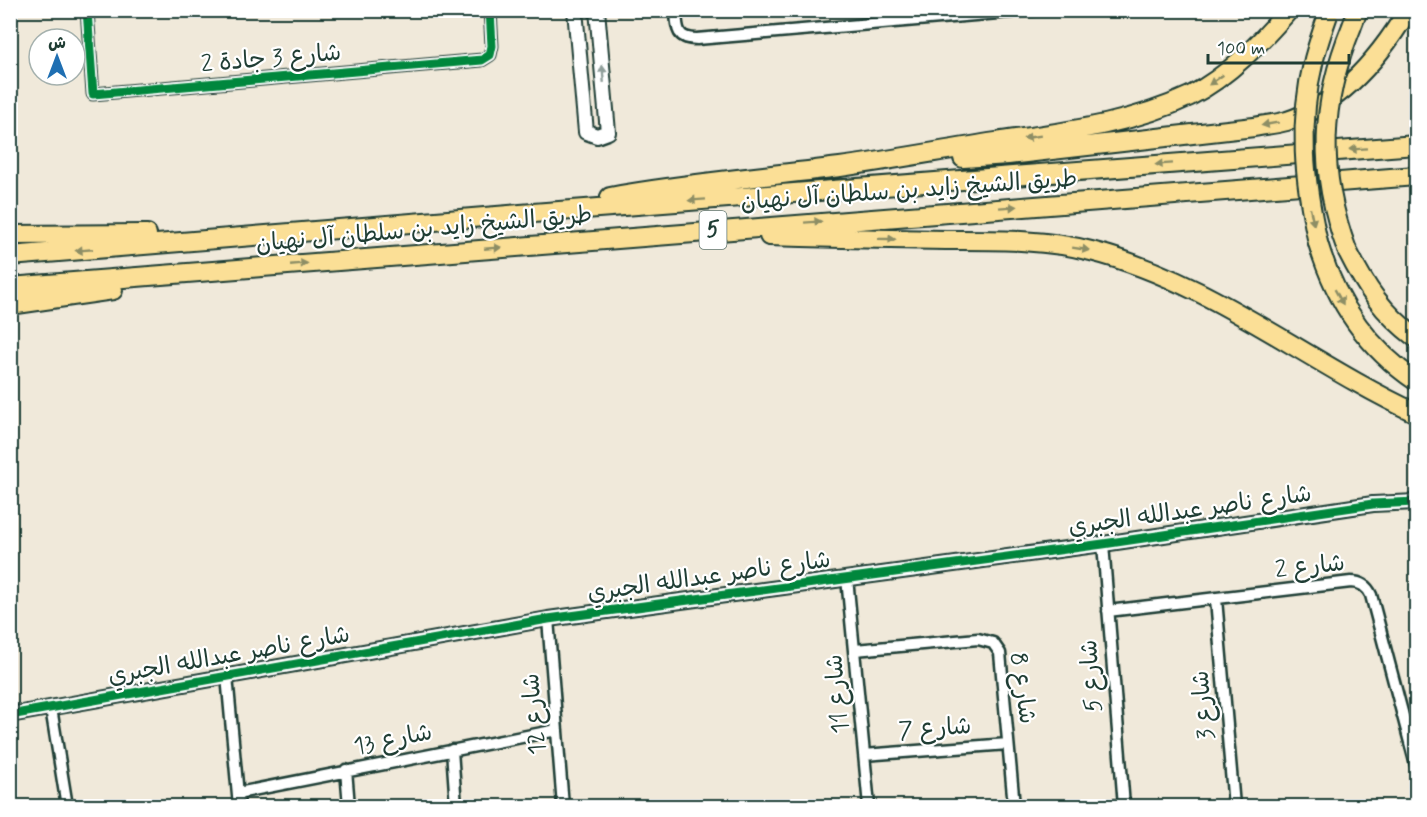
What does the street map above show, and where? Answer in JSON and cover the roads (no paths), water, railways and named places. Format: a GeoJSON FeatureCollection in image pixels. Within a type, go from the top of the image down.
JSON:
{"type":"FeatureCollection","features":[{"type":"Feature","properties":{"kind":"highway"},"geometry":{"type":"LineString","coordinates":[[532,213],[653,189],[843,166],[1105,125],[1154,111],[1191,95],[1228,71],[1258,45],[1288,10]]}},
{"type":"Feature","properties":{"kind":"highway"},"geometry":{"type":"LineString","coordinates":[[843,166],[1008,155],[1254,127],[1286,121],[1317,108],[1357,78],[1392,36],[1408,10]]}},
{"type":"Feature","properties":{"kind":"highway"},"geometry":{"type":"LineString","coordinates":[[1329,13],[1314,59],[1306,105],[1304,151],[1308,197],[1318,243],[1329,278],[1348,312],[1377,349],[1416,381]]}},
{"type":"Feature","properties":{"kind":"highway"},"geometry":{"type":"LineString","coordinates":[[1355,18],[1335,74],[1329,99],[1326,142],[1332,201],[1347,250],[1372,295],[1416,338]]}},
{"type":"Feature","properties":{"kind":"highway","name":"طريق الشيخ زايد بن سلطان آل نهيان"},"geometry":{"type":"LineString","coordinates":[[10,256],[1416,145]]}},
{"type":"Feature","properties":{"kind":"highway","name":"طريق الشيخ زايد بن سلطان آل نهيان"},"geometry":{"type":"LineString","coordinates":[[10,287],[682,232],[1416,176]]}},
{"type":"Feature","properties":{"kind":"highway"},"geometry":{"type":"LineString","coordinates":[[682,232],[844,239],[1038,242],[1091,250],[1192,288],[1249,318],[1351,379],[1416,413]]}},
{"type":"Feature","properties":{"kind":"highway"},"geometry":{"type":"LineString","coordinates":[[10,235],[275,234]]}},
{"type":"Feature","properties":{"kind":"highway"},"geometry":{"type":"LineString","coordinates":[[10,305],[274,266]]}},
{"type":"Feature","properties":{"kind":"highway"},"geometry":{"type":"LineString","coordinates":[[1192,288],[1336,379],[1416,426]]}},
{"type":"Feature","properties":{"kind":"street","name":"شارع 3 جادة 2"},"geometry":{"type":"LineString","coordinates":[[87,10],[93,94],[482,60],[490,54],[492,46],[490,10]]}},
{"type":"Feature","properties":{"kind":"street"},"geometry":{"type":"LineString","coordinates":[[575,10],[586,132],[597,136],[608,132],[597,10]]}},
{"type":"Feature","properties":{"kind":"street"},"geometry":{"type":"LineString","coordinates":[[676,10],[677,28],[681,34],[684,38],[697,39],[1034,10]]}},
{"type":"Feature","properties":{"kind":"street","name":"شارع ناصر عبدالله الجبري"},"geometry":{"type":"LineString","coordinates":[[10,715],[548,619],[1103,544],[1373,504],[1416,502]]}},
{"type":"Feature","properties":{"kind":"street","name":"شارع 5"},"geometry":{"type":"LineString","coordinates":[[1100,807],[1124,806],[1103,544]]}},
{"type":"Feature","properties":{"kind":"street","name":"شارع 11"},"geometry":{"type":"LineString","coordinates":[[847,578],[869,807]]}},
{"type":"Feature","properties":{"kind":"street","name":"شارع 2"},"geometry":{"type":"LineString","coordinates":[[1108,611],[1351,582],[1359,583],[1367,587],[1371,595],[1416,765]]}},
{"type":"Feature","properties":{"kind":"street","name":"شارع 3"},"geometry":{"type":"LineString","coordinates":[[1216,599],[1234,807]]}},
{"type":"Feature","properties":{"kind":"street","name":"شارع 12"},"geometry":{"type":"LineString","coordinates":[[548,619],[563,807]]}},
{"type":"Feature","properties":{"kind":"street","name":"شارع 8"},"geometry":{"type":"LineString","coordinates":[[855,651],[978,639],[993,642],[1000,653],[1014,807]]}},
{"type":"Feature","properties":{"kind":"street"},"geometry":{"type":"LineString","coordinates":[[227,676],[239,807]]}},
{"type":"Feature","properties":{"kind":"street"},"geometry":{"type":"LineString","coordinates":[[51,708],[67,807]]}},
{"type":"Feature","properties":{"kind":"street","name":"شارع 13"},"geometry":{"type":"LineString","coordinates":[[238,793],[557,730]]}},
{"type":"Feature","properties":{"kind":"street","name":"شارع 7"},"geometry":{"type":"LineString","coordinates":[[864,755],[1008,744]]}},
{"type":"Feature","properties":{"kind":"street"},"geometry":{"type":"LineString","coordinates":[[452,750],[456,807]]}},
{"type":"Feature","properties":{"kind":"street"},"geometry":{"type":"LineString","coordinates":[[346,770],[349,807]]}}]}
